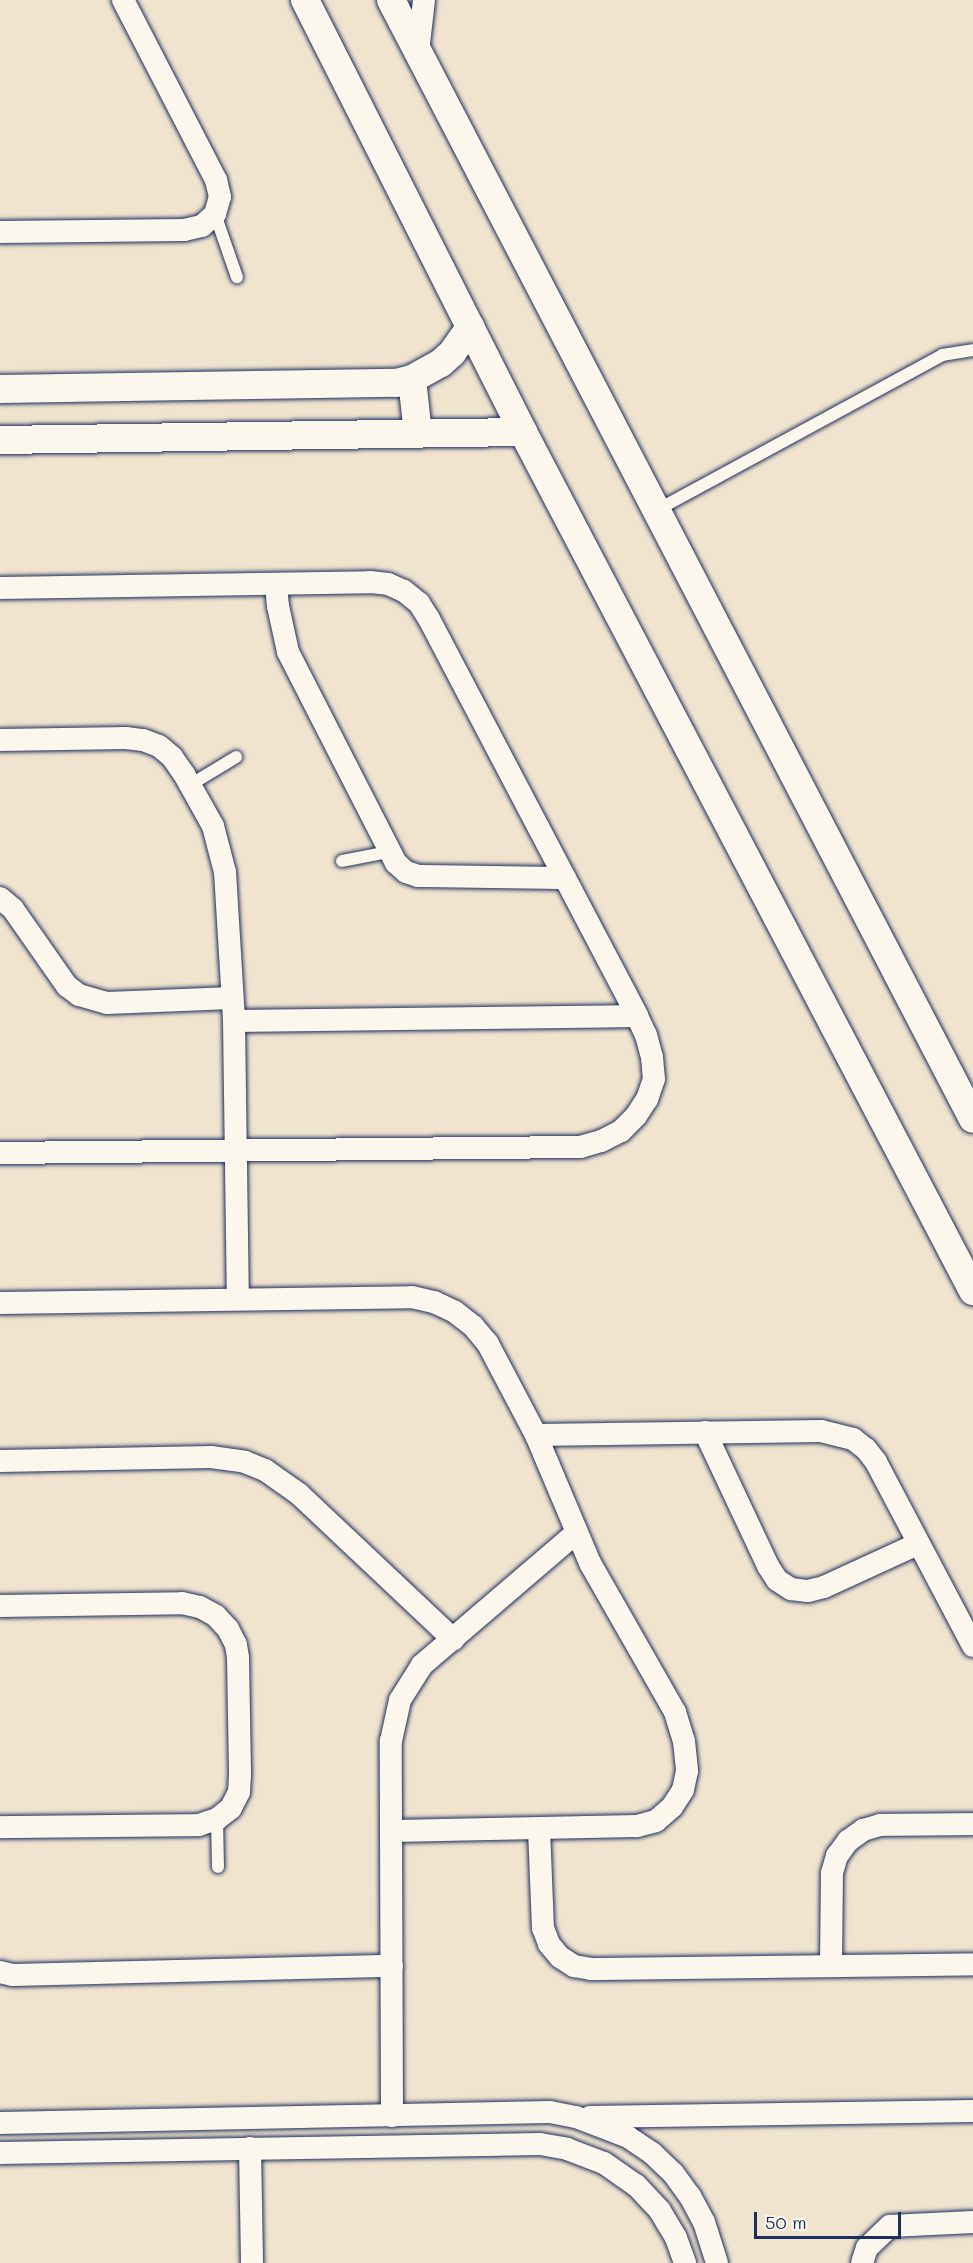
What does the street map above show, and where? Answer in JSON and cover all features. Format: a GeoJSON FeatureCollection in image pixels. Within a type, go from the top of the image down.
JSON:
{"type":"FeatureCollection","features":[{"type":"Feature","properties":{"kind":"street"},"geometry":{"type":"LineString","coordinates":[[0,232],[184,230],[202,226],[215,214],[220,197],[216,180],[123,0]]}},
{"type":"Feature","properties":{"kind":"street"},"geometry":{"type":"LineString","coordinates":[[305,0],[523,432],[973,1291]]}},
{"type":"Feature","properties":{"kind":"street"},"geometry":{"type":"LineString","coordinates":[[391,0],[973,1119]]}},
{"type":"Feature","properties":{"kind":"street"},"geometry":{"type":"LineString","coordinates":[[418,51],[424,0]]}},
{"type":"Feature","properties":{"kind":"street"},"geometry":{"type":"LineString","coordinates":[[0,389],[380,384],[412,379],[441,363],[452,353],[470,327]]}},
{"type":"Feature","properties":{"kind":"street"},"geometry":{"type":"LineString","coordinates":[[412,379],[418,434]]}},
{"type":"Feature","properties":{"kind":"street"},"geometry":{"type":"LineString","coordinates":[[0,440],[523,432]]}},
{"type":"Feature","properties":{"kind":"street"},"geometry":{"type":"LineString","coordinates":[[276,584],[278,606],[288,652],[388,852],[406,872],[418,876],[565,878]]}},
{"type":"Feature","properties":{"kind":"street"},"geometry":{"type":"LineString","coordinates":[[0,588],[388,584],[404,591],[419,603],[637,1016],[646,1035],[652,1057],[654,1079],[647,1099],[636,1116],[621,1131],[601,1141],[580,1146],[0,1153]]}},
{"type":"Feature","properties":{"kind":"street"},"geometry":{"type":"LineString","coordinates":[[0,740],[143,740],[159,746],[172,757],[213,826],[223,858],[234,1021],[238,1299]]}},
{"type":"Feature","properties":{"kind":"street"},"geometry":{"type":"LineString","coordinates":[[0,898],[13,909],[67,986],[79,995],[107,1003],[232,998]]}},
{"type":"Feature","properties":{"kind":"street"},"geometry":{"type":"LineString","coordinates":[[234,1021],[637,1016]]}},
{"type":"Feature","properties":{"kind":"street"},"geometry":{"type":"LineString","coordinates":[[0,1303],[412,1297],[434,1302],[455,1312],[473,1326],[488,1344],[536,1435],[576,1533],[675,1712],[684,1741],[687,1771],[682,1791],[672,1807],[656,1821],[637,1826],[392,1831]]}},
{"type":"Feature","properties":{"kind":"street"},"geometry":{"type":"LineString","coordinates":[[536,1435],[821,1431],[853,1439],[866,1449],[876,1462],[973,1646]]}},
{"type":"Feature","properties":{"kind":"street"},"geometry":{"type":"LineString","coordinates":[[705,1432],[768,1566],[777,1580],[791,1589],[808,1591],[824,1587],[918,1544]]}},
{"type":"Feature","properties":{"kind":"street"},"geometry":{"type":"LineString","coordinates":[[0,1461],[211,1457],[245,1462],[265,1470],[299,1494],[453,1639]]}},
{"type":"Feature","properties":{"kind":"street"},"geometry":{"type":"LineString","coordinates":[[392,2116],[391,1742],[400,1701],[422,1665],[576,1533]]}},
{"type":"Feature","properties":{"kind":"street"},"geometry":{"type":"LineString","coordinates":[[0,1606],[182,1603],[200,1607],[216,1616],[228,1629],[237,1651],[240,1774],[239,1792],[231,1808],[217,1819],[200,1825],[0,1827]]}},
{"type":"Feature","properties":{"kind":"street"},"geometry":{"type":"LineString","coordinates":[[831,1965],[832,1873],[837,1856],[848,1841],[863,1830],[880,1825],[973,1824]]}},
{"type":"Feature","properties":{"kind":"street"},"geometry":{"type":"LineString","coordinates":[[539,1829],[543,1928],[549,1944],[560,1957],[574,1966],[591,1969],[973,1964]]}},
{"type":"Feature","properties":{"kind":"street"},"geometry":{"type":"LineString","coordinates":[[0,1972],[13,1975],[392,1966]]}},
{"type":"Feature","properties":{"kind":"street"},"geometry":{"type":"LineString","coordinates":[[576,2117],[973,2111]]}},
{"type":"Feature","properties":{"kind":"street"},"geometry":{"type":"LineString","coordinates":[[0,2123],[550,2112],[576,2117],[628,2137],[652,2153],[673,2173],[690,2196],[704,2222],[717,2263]]}},
{"type":"Feature","properties":{"kind":"street"},"geometry":{"type":"LineString","coordinates":[[0,2153],[540,2144],[567,2149],[604,2163],[636,2185],[660,2211],[676,2238],[685,2263]]}},
{"type":"Feature","properties":{"kind":"street"},"geometry":{"type":"LineString","coordinates":[[250,2148],[252,2263]]}},
{"type":"Feature","properties":{"kind":"street"},"geometry":{"type":"LineString","coordinates":[[862,2263],[867,2248],[890,2226],[973,2223]]}},
{"type":"Feature","properties":{"kind":"lane"},"geometry":{"type":"LineString","coordinates":[[215,214],[237,277]]}},
{"type":"Feature","properties":{"kind":"lane"},"geometry":{"type":"LineString","coordinates":[[657,510],[942,355],[973,350]]}},
{"type":"Feature","properties":{"kind":"lane"},"geometry":{"type":"LineString","coordinates":[[190,785],[236,757]]}},
{"type":"Feature","properties":{"kind":"lane"},"geometry":{"type":"LineString","coordinates":[[342,861],[388,852]]}},
{"type":"Feature","properties":{"kind":"lane"},"geometry":{"type":"LineString","coordinates":[[217,1819],[218,1867]]}}]}
